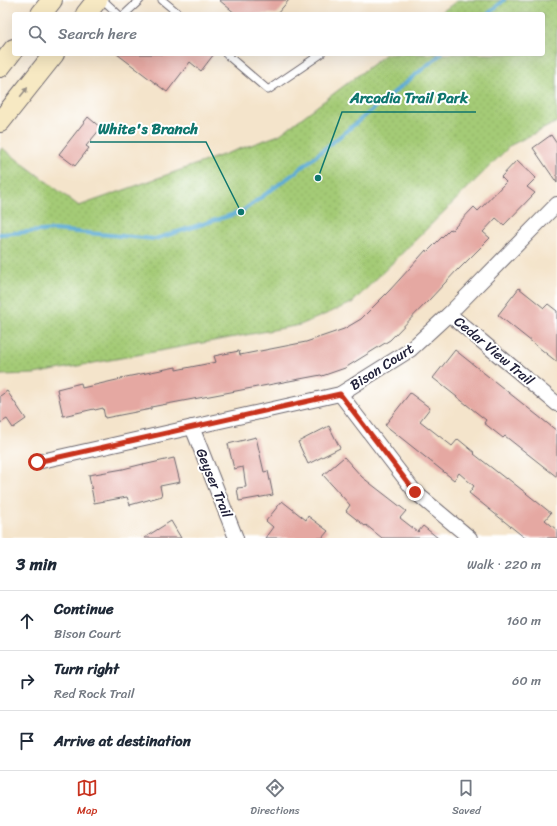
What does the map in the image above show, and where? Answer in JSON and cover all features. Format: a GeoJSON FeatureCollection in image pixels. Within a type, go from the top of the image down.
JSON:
{"type":"FeatureCollection","features":[{"type":"Feature","properties":{"kind":"main road"},"geometry":{"type":"LineString","coordinates":[[43,12],[52,0]]}},
{"type":"Feature","properties":{"kind":"main road"},"geometry":{"type":"LineString","coordinates":[[88,12],[97,0]]}},
{"type":"Feature","properties":{"kind":"main road"},"geometry":{"type":"LineString","coordinates":[[0,67],[12,52]]}},
{"type":"Feature","properties":{"kind":"main road"},"geometry":{"type":"LineString","coordinates":[[0,122],[52,56]]}},
{"type":"Feature","properties":{"kind":"street","name":"Bison Court"},"geometry":{"type":"LineString","coordinates":[[37,462],[340,394],[410,350],[449,314],[557,204]]}},
{"type":"Feature","properties":{"kind":"street","name":"Cedar View Trail"},"geometry":{"type":"LineString","coordinates":[[449,314],[557,404]]}},
{"type":"Feature","properties":{"kind":"street"},"geometry":{"type":"LineString","coordinates":[[340,394],[415,492],[470,538]]}},
{"type":"Feature","properties":{"kind":"street","name":"Geyser Trail"},"geometry":{"type":"LineString","coordinates":[[192,428],[236,538]]}},
{"type":"Feature","properties":{"kind":"lane"},"geometry":{"type":"LineString","coordinates":[[103,0],[116,12]]}},
{"type":"Feature","properties":{"kind":"lane"},"geometry":{"type":"LineString","coordinates":[[127,12],[140,0]]}},
{"type":"Feature","properties":{"kind":"lane"},"geometry":{"type":"LineString","coordinates":[[162,0],[176,12]]}},
{"type":"Feature","properties":{"kind":"lane"},"geometry":{"type":"LineString","coordinates":[[228,56],[268,90],[318,56]]}},
{"type":"Feature","properties":{"kind":"green space"},"geometry":{"type":"Polygon","coordinates":[[[458,0],[557,0],[557,122],[511,145],[352,303],[300,325],[34,374],[0,375],[0,151],[2,148],[79,206],[279,135],[383,56],[545,56],[545,12],[442,12],[458,0]]]}},
{"type":"Feature","properties":{"kind":"building"},"geometry":{"type":"Polygon","coordinates":[[[219,0],[289,0],[279,12],[234,12],[219,0]]]}},
{"type":"Feature","properties":{"kind":"building"},"geometry":{"type":"Polygon","coordinates":[[[120,56],[212,56],[201,71],[190,62],[167,92],[120,56]]]}},
{"type":"Feature","properties":{"kind":"building"},"geometry":{"type":"Polygon","coordinates":[[[88,117],[101,128],[86,146],[89,148],[75,166],[59,154],[88,117]]]}},
{"type":"Feature","properties":{"kind":"building"},"geometry":{"type":"Polygon","coordinates":[[[551,135],[557,144],[557,183],[533,148],[551,135]]]}},
{"type":"Feature","properties":{"kind":"building"},"geometry":{"type":"Polygon","coordinates":[[[517,160],[536,178],[527,187],[535,193],[504,225],[496,218],[483,232],[490,238],[390,340],[345,368],[322,376],[151,407],[151,409],[105,418],[103,408],[63,416],[57,389],[81,383],[82,388],[121,378],[176,367],[176,370],[216,362],[214,356],[239,351],[240,355],[306,342],[344,329],[361,319],[426,250],[427,252],[450,229],[452,230],[474,207],[478,211],[506,182],[501,177],[517,160]]]}},
{"type":"Feature","properties":{"kind":"building"},"geometry":{"type":"Polygon","coordinates":[[[519,288],[544,308],[548,304],[557,311],[557,362],[498,315],[519,288]]]}},
{"type":"Feature","properties":{"kind":"building"},"geometry":{"type":"Polygon","coordinates":[[[455,350],[557,431],[557,477],[505,436],[503,438],[484,423],[486,420],[433,378],[455,350]]]}},
{"type":"Feature","properties":{"kind":"building"},"geometry":{"type":"Polygon","coordinates":[[[7,391],[26,419],[13,428],[7,419],[0,423],[0,396],[7,391]]]}},
{"type":"Feature","properties":{"kind":"building"},"geometry":{"type":"Polygon","coordinates":[[[410,393],[430,408],[420,421],[452,446],[458,439],[475,453],[474,454],[551,513],[545,520],[557,530],[557,538],[525,538],[469,493],[474,486],[459,473],[454,480],[385,425],[410,393]]]}},
{"type":"Feature","properties":{"kind":"building"},"geometry":{"type":"Polygon","coordinates":[[[329,426],[340,448],[308,464],[298,442],[329,426]]]}},
{"type":"Feature","properties":{"kind":"building"},"geometry":{"type":"Polygon","coordinates":[[[256,437],[264,472],[268,471],[273,495],[239,501],[237,488],[246,487],[243,467],[234,469],[228,444],[256,437]]]}},
{"type":"Feature","properties":{"kind":"building"},"geometry":{"type":"Polygon","coordinates":[[[344,457],[362,477],[406,511],[400,518],[418,532],[423,526],[438,538],[382,538],[346,511],[350,505],[323,475],[344,457]]]}},
{"type":"Feature","properties":{"kind":"building"},"geometry":{"type":"Polygon","coordinates":[[[174,458],[180,482],[160,486],[162,496],[130,505],[127,497],[94,503],[89,475],[174,458]]]}},
{"type":"Feature","properties":{"kind":"building"},"geometry":{"type":"Polygon","coordinates":[[[282,501],[306,520],[308,516],[328,531],[322,538],[265,538],[273,527],[266,521],[282,501]]]}},
{"type":"Feature","properties":{"kind":"building"},"geometry":{"type":"Polygon","coordinates":[[[171,521],[181,538],[144,538],[171,521]]]}},
{"type":"Feature","properties":{"kind":"waterway"},"geometry":{"type":"LineString","coordinates":[[490,12],[504,0]]}},
{"type":"Feature","properties":{"kind":"waterway"},"geometry":{"type":"LineString","coordinates":[[0,234],[54,230],[155,239],[241,212],[296,172],[439,56]]}},
{"type":"Feature","properties":{"kind":"place","name":"Arcadia Trail Park"},"geometry":{"type":"Point","coordinates":[318,178]}},
{"type":"Feature","properties":{"kind":"place","name":"White's Branch"},"geometry":{"type":"Point","coordinates":[241,212]}},
{"type":"Feature","properties":{"kind":"route"},"geometry":{"type":"LineString","coordinates":[[37,462],[340,394],[415,492]]}}]}
